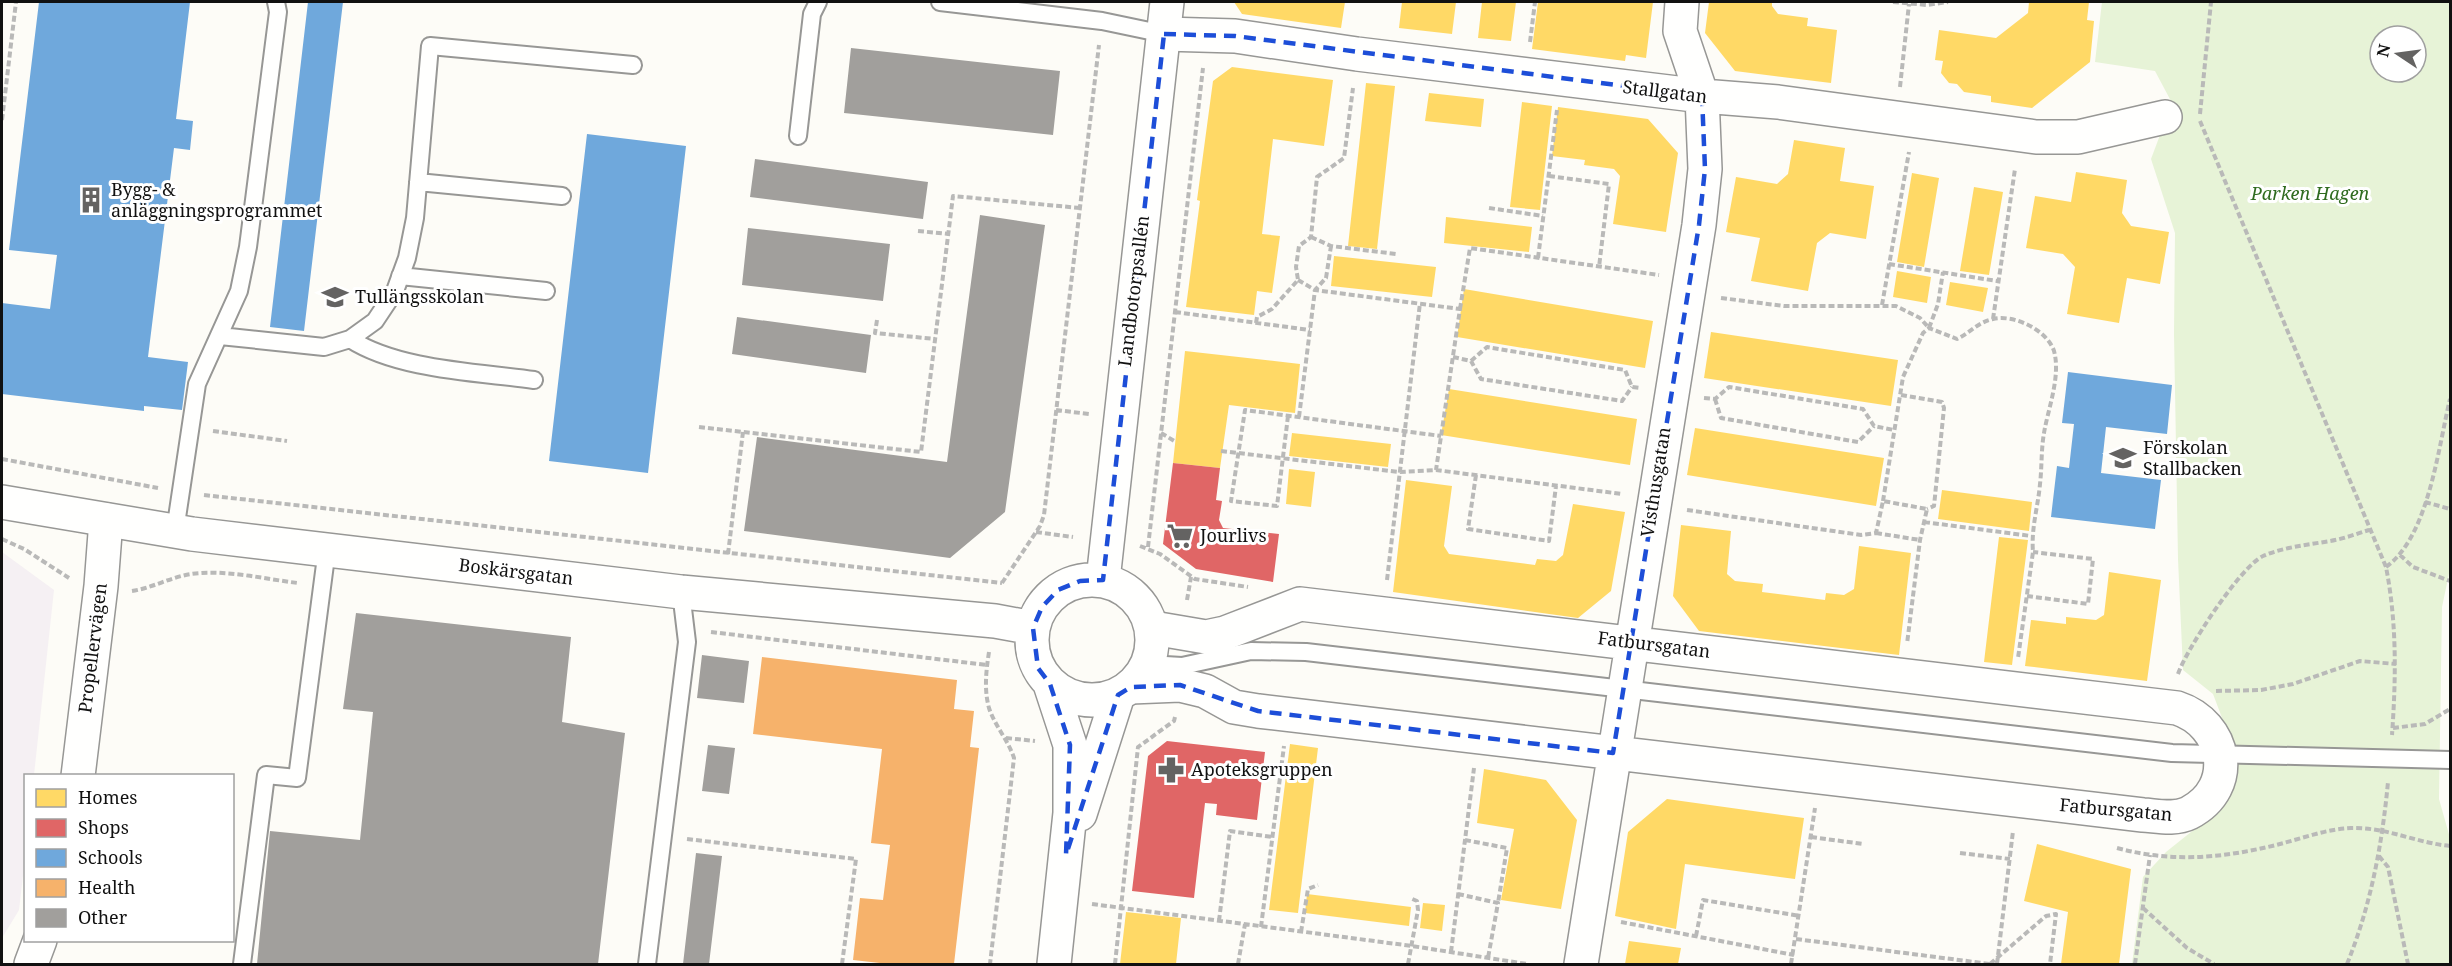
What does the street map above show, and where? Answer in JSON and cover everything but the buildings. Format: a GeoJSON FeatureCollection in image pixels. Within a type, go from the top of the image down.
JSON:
{"type":"FeatureCollection","features":[{"type":"Feature","properties":{"kind":"street","name":"Landbotorpsallén"},"geometry":{"type":"LineString","coordinates":[[1103,580],[1167,2]]}},
{"type":"Feature","properties":{"kind":"street","name":"Visthusgatan"},"geometry":{"type":"LineString","coordinates":[[1581,964],[1630,642],[1689,286],[1705,169],[1702,96],[1680,31],[1682,2]]}},
{"type":"Feature","properties":{"kind":"street","name":"Stallgatan"},"geometry":{"type":"LineString","coordinates":[[1164,34],[1235,36],[1357,54],[1702,96],[1778,102],[2020,135],[2078,137],[2165,117]]}},
{"type":"Feature","properties":{"kind":"street","name":"Boskärsgatan"},"geometry":{"type":"LineString","coordinates":[[2,502],[175,531],[681,592],[995,621],[1033,628]]}},
{"type":"Feature","properties":{"kind":"street","name":"Propellervägen"},"geometry":{"type":"LineString","coordinates":[[78,774],[101,586],[106,520]]}},
{"type":"Feature","properties":{"kind":"street"},"geometry":{"type":"LineString","coordinates":[[1054,964],[1066,855],[1070,745],[1050,684],[1038,668],[1033,649],[1033,628],[1042,607],[1058,590],[1080,580],[1103,580],[1126,589],[1167,630],[1133,682],[1066,855]]}},
{"type":"Feature","properties":{"kind":"street","name":"Fatbursgatan"},"geometry":{"type":"LineString","coordinates":[[1133,682],[1176,685],[1205,692],[1234,707],[1258,711],[2174,817],[2188,814],[2198,806],[2214,789],[2219,777],[2221,754],[2204,721],[2190,712],[2167,706],[1300,604],[1225,644],[1206,637],[1167,630]]}},
{"type":"Feature","properties":{"kind":"street"},"geometry":{"type":"LineString","coordinates":[[1050,684],[1065,694],[1082,700],[1101,700],[1133,682]]}},
{"type":"Feature","properties":{"kind":"street"},"geometry":{"type":"LineString","coordinates":[[31,964],[39,942]]}},
{"type":"Feature","properties":{"kind":"lane"},"geometry":{"type":"LineString","coordinates":[[175,531],[197,384],[239,291],[248,248],[278,12],[276,2]]}},
{"type":"Feature","properties":{"kind":"lane"},"geometry":{"type":"LineString","coordinates":[[798,136],[812,14],[818,2]]}},
{"type":"Feature","properties":{"kind":"lane"},"geometry":{"type":"LineString","coordinates":[[940,2],[1102,21],[1164,34]]}},
{"type":"Feature","properties":{"kind":"lane"},"geometry":{"type":"LineString","coordinates":[[220,336],[324,347],[350,339],[375,321],[394,291],[400,276],[415,218],[430,46],[633,65]]}},
{"type":"Feature","properties":{"kind":"lane"},"geometry":{"type":"LineString","coordinates":[[418,182],[562,196]]}},
{"type":"Feature","properties":{"kind":"lane"},"geometry":{"type":"LineString","coordinates":[[400,276],[546,291]]}},
{"type":"Feature","properties":{"kind":"lane"},"geometry":{"type":"LineString","coordinates":[[350,339],[371,352],[395,360],[534,380]]}},
{"type":"Feature","properties":{"kind":"lane"},"geometry":{"type":"LineString","coordinates":[[242,964],[266,775],[297,778],[327,549]]}},
{"type":"Feature","properties":{"kind":"lane"},"geometry":{"type":"LineString","coordinates":[[647,964],[687,642],[681,592]]}},
{"type":"Feature","properties":{"kind":"lane"},"geometry":{"type":"LineString","coordinates":[[1133,682],[1182,666],[1225,644],[1251,651],[1306,652],[2172,753],[2451,760]]}},
{"type":"Feature","properties":{"kind":"path"},"geometry":{"type":"LineString","coordinates":[[2,120],[16,2]]}},
{"type":"Feature","properties":{"kind":"path"},"geometry":{"type":"LineString","coordinates":[[1526,75],[1535,2]]}},
{"type":"Feature","properties":{"kind":"path"},"geometry":{"type":"LineString","coordinates":[[1893,2],[1909,4],[1948,2]]}},
{"type":"Feature","properties":{"kind":"path"},"geometry":{"type":"LineString","coordinates":[[2211,2],[2200,124],[2386,567],[2393,604],[2396,664],[2390,757],[2379,856],[2373,887],[2347,964]]}},
{"type":"Feature","properties":{"kind":"path"},"geometry":{"type":"LineString","coordinates":[[1882,305],[1906,120],[1909,4]]}},
{"type":"Feature","properties":{"kind":"path"},"geometry":{"type":"LineString","coordinates":[[990,964],[1014,758],[1010,745],[990,709],[985,684],[987,665],[1002,583],[1040,526],[1044,515],[1102,21]]}},
{"type":"Feature","properties":{"kind":"path"},"geometry":{"type":"LineString","coordinates":[[1148,547],[1207,35]]}},
{"type":"Feature","properties":{"kind":"path"},"geometry":{"type":"LineString","coordinates":[[1357,54],[1344,158],[1317,177],[1311,237],[1299,246],[1296,267],[1299,280],[1315,290],[1460,309]]}},
{"type":"Feature","properties":{"kind":"path"},"geometry":{"type":"LineString","coordinates":[[1538,258],[1561,79]]}},
{"type":"Feature","properties":{"kind":"path"},"geometry":{"type":"LineString","coordinates":[[1993,319],[2020,135]]}},
{"type":"Feature","properties":{"kind":"path"},"geometry":{"type":"LineString","coordinates":[[1549,176],[1609,184],[1599,267]]}},
{"type":"Feature","properties":{"kind":"path"},"geometry":{"type":"LineString","coordinates":[[699,427],[921,452],[953,196],[1080,208]]}},
{"type":"Feature","properties":{"kind":"path"},"geometry":{"type":"LineString","coordinates":[[1489,208],[1543,216]]}},
{"type":"Feature","properties":{"kind":"path"},"geometry":{"type":"LineString","coordinates":[[918,231],[949,234]]}},
{"type":"Feature","properties":{"kind":"path"},"geometry":{"type":"LineString","coordinates":[[1311,237],[1331,246],[1396,254]]}},
{"type":"Feature","properties":{"kind":"path"},"geometry":{"type":"LineString","coordinates":[[1299,417],[1315,290],[1326,278],[1331,246]]}},
{"type":"Feature","properties":{"kind":"path"},"geometry":{"type":"LineString","coordinates":[[1436,470],[1470,249],[1599,267],[1784,306],[1882,305],[1908,310],[1929,328],[1957,339],[1974,327],[1993,319],[2005,318],[2027,325],[2047,339],[2055,354],[2052,392],[2043,436],[2040,485],[2031,536],[2033,552],[2014,688]]}},
{"type":"Feature","properties":{"kind":"path"},"geometry":{"type":"LineString","coordinates":[[1889,264],[1997,281]]}},
{"type":"Feature","properties":{"kind":"path"},"geometry":{"type":"LineString","coordinates":[[1882,501],[1908,360],[1923,333],[1929,328],[1938,304],[1943,272]]}},
{"type":"Feature","properties":{"kind":"path"},"geometry":{"type":"LineString","coordinates":[[1256,323],[1257,317],[1272,309],[1299,280]]}},
{"type":"Feature","properties":{"kind":"path"},"geometry":{"type":"LineString","coordinates":[[1384,614],[1420,303]]}},
{"type":"Feature","properties":{"kind":"path"},"geometry":{"type":"LineString","coordinates":[[1175,312],[1310,330]]}},
{"type":"Feature","properties":{"kind":"path"},"geometry":{"type":"LineString","coordinates":[[877,320],[875,333],[935,339]]}},
{"type":"Feature","properties":{"kind":"path"},"geometry":{"type":"LineString","coordinates":[[1452,357],[1471,361],[1481,379],[1622,401],[1632,387]]}},
{"type":"Feature","properties":{"kind":"path"},"geometry":{"type":"LineString","coordinates":[[1901,395],[1942,402],[1944,408],[1934,506],[1927,509]]}},
{"type":"Feature","properties":{"kind":"path"},"geometry":{"type":"LineString","coordinates":[[1715,399],[1721,418],[1858,442],[1874,426]]}},
{"type":"Feature","properties":{"kind":"path"},"geometry":{"type":"LineString","coordinates":[[2386,567],[2400,555],[2409,543],[2425,502],[2451,399]]}},
{"type":"Feature","properties":{"kind":"path"},"geometry":{"type":"LineString","coordinates":[[1056,410],[1101,416]]}},
{"type":"Feature","properties":{"kind":"path"},"geometry":{"type":"LineString","coordinates":[[1288,416],[1277,506],[1231,501],[1245,410],[1441,435]]}},
{"type":"Feature","properties":{"kind":"path"},"geometry":{"type":"LineString","coordinates":[[191,428],[287,441]]}},
{"type":"Feature","properties":{"kind":"path"},"geometry":{"type":"LineString","coordinates":[[728,554],[742,432]]}},
{"type":"Feature","properties":{"kind":"path"},"geometry":{"type":"LineString","coordinates":[[1161,432],[1176,442]]}},
{"type":"Feature","properties":{"kind":"path"},"geometry":{"type":"LineString","coordinates":[[2,459],[181,492],[1002,583]]}},
{"type":"Feature","properties":{"kind":"path"},"geometry":{"type":"LineString","coordinates":[[1476,475],[1468,529],[1549,541],[1556,486]]}},
{"type":"Feature","properties":{"kind":"path"},"geometry":{"type":"LineString","coordinates":[[2425,502],[2451,509]]}},
{"type":"Feature","properties":{"kind":"path"},"geometry":{"type":"LineString","coordinates":[[1924,522],[2031,536]]}},
{"type":"Feature","properties":{"kind":"path"},"geometry":{"type":"LineString","coordinates":[[2167,706],[2180,667],[2244,571],[2261,557],[2369,530]]}},
{"type":"Feature","properties":{"kind":"path"},"geometry":{"type":"LineString","coordinates":[[1876,533],[1920,540]]}},
{"type":"Feature","properties":{"kind":"path"},"geometry":{"type":"LineString","coordinates":[[2,539],[24,549],[65,577],[130,591],[148,588],[189,574],[211,573],[322,586]]}},
{"type":"Feature","properties":{"kind":"path"},"geometry":{"type":"LineString","coordinates":[[2027,596],[2088,604],[2093,559],[2033,552]]}},
{"type":"Feature","properties":{"kind":"path"},"geometry":{"type":"LineString","coordinates":[[2400,555],[2413,567],[2451,581]]}},
{"type":"Feature","properties":{"kind":"path"},"geometry":{"type":"LineString","coordinates":[[1167,630],[1191,577]]}},
{"type":"Feature","properties":{"kind":"path"},"geometry":{"type":"LineString","coordinates":[[686,629],[987,665]]}},
{"type":"Feature","properties":{"kind":"path"},"geometry":{"type":"LineString","coordinates":[[2211,691],[2261,690],[2293,684],[2360,661],[2396,664]]}},
{"type":"Feature","properties":{"kind":"path"},"geometry":{"type":"LineString","coordinates":[[1115,964],[1138,747],[1174,721],[1176,685]]}},
{"type":"Feature","properties":{"kind":"path"},"geometry":{"type":"LineString","coordinates":[[2392,728],[2425,724],[2451,709]]}},
{"type":"Feature","properties":{"kind":"path"},"geometry":{"type":"LineString","coordinates":[[1261,927],[1284,745]]}},
{"type":"Feature","properties":{"kind":"path"},"geometry":{"type":"LineString","coordinates":[[1451,952],[1474,766]]}},
{"type":"Feature","properties":{"kind":"path"},"geometry":{"type":"LineString","coordinates":[[1791,964],[1815,807]]}},
{"type":"Feature","properties":{"kind":"path"},"geometry":{"type":"LineString","coordinates":[[1997,964],[2014,820]]}},
{"type":"Feature","properties":{"kind":"path"},"geometry":{"type":"LineString","coordinates":[[1219,921],[1230,831],[1272,837]]}},
{"type":"Feature","properties":{"kind":"path"},"geometry":{"type":"LineString","coordinates":[[663,836],[856,859],[842,964]]}},
{"type":"Feature","properties":{"kind":"path"},"geometry":{"type":"LineString","coordinates":[[1811,837],[1863,844]]}},
{"type":"Feature","properties":{"kind":"path"},"geometry":{"type":"LineString","coordinates":[[1465,840],[1508,848],[1488,958]]}},
{"type":"Feature","properties":{"kind":"path"},"geometry":{"type":"LineString","coordinates":[[1960,853],[2010,859]]}},
{"type":"Feature","properties":{"kind":"path"},"geometry":{"type":"LineString","coordinates":[[2135,964],[2150,855]]}},
{"type":"Feature","properties":{"kind":"path"},"geometry":{"type":"LineString","coordinates":[[2379,856],[2388,867],[2408,964]]}},
{"type":"Feature","properties":{"kind":"path"},"geometry":{"type":"LineString","coordinates":[[1301,932],[1308,888],[1318,885]]}},
{"type":"Feature","properties":{"kind":"path"},"geometry":{"type":"LineString","coordinates":[[1458,894],[1498,903]]}},
{"type":"Feature","properties":{"kind":"path"},"geometry":{"type":"LineString","coordinates":[[1408,964],[1418,910],[1417,901],[1410,898]]}},
{"type":"Feature","properties":{"kind":"path"},"geometry":{"type":"LineString","coordinates":[[1062,900],[1412,946],[1527,964]]}},
{"type":"Feature","properties":{"kind":"path"},"geometry":{"type":"LineString","coordinates":[[1696,936],[1703,900],[1800,916]]}},
{"type":"Feature","properties":{"kind":"path"},"geometry":{"type":"LineString","coordinates":[[2142,908],[2187,948],[2214,964]]}},
{"type":"Feature","properties":{"kind":"path"},"geometry":{"type":"LineString","coordinates":[[1796,939],[1990,964],[2046,916],[2056,914],[2050,964]]}},
{"type":"Feature","properties":{"kind":"path"},"geometry":{"type":"LineString","coordinates":[[1589,916],[1794,955]]}},
{"type":"Feature","properties":{"kind":"path"},"geometry":{"type":"LineString","coordinates":[[1238,964],[1245,924]]}},
{"type":"Feature","properties":{"kind":"highlighted area"},"geometry":{"type":"Polygon","coordinates":[[[1164,34],[1235,36],[1702,96],[1705,169],[1699,225],[1613,753],[1258,711],[1180,685],[1131,687],[1118,695],[1066,855],[1070,745],[1050,684],[1038,668],[1033,628],[1042,607],[1058,590],[1080,581],[1103,580],[1164,34]]]}},
{"type":"Feature","properties":{"kind":"shaded area"},"geometry":{"type":"Polygon","coordinates":[[[2,552],[54,590],[34,774],[24,774],[24,867],[19,910],[2,938],[2,552]]]}},
{"type":"Feature","properties":{"kind":"green space","name":"Parken Hagen"},"geometry":{"type":"Polygon","coordinates":[[[2102,2],[2450,2],[2450,569],[2442,607],[2439,799],[2450,838],[2450,964],[2132,964],[2143,877],[2166,852],[2201,824],[2227,731],[2213,694],[2183,670],[2178,559],[2174,334],[2175,233],[2151,159],[2172,103],[2155,71],[2095,62],[2102,2]]]}},
{"type":"Feature","properties":{"kind":"place","name":"Bygg- & anläggningsprogrammet"},"geometry":{"type":"Point","coordinates":[91,200]}},
{"type":"Feature","properties":{"kind":"place","name":"Tullängsskolan"},"geometry":{"type":"Point","coordinates":[335,297]}},
{"type":"Feature","properties":{"kind":"place","name":"Förskolan Stallbacken"},"geometry":{"type":"Point","coordinates":[2123,458]}},
{"type":"Feature","properties":{"kind":"place","name":"Jourlivs"},"geometry":{"type":"Point","coordinates":[1180,536]}},
{"type":"Feature","properties":{"kind":"place","name":"Apoteksgruppen"},"geometry":{"type":"Point","coordinates":[1171,770]}}]}
